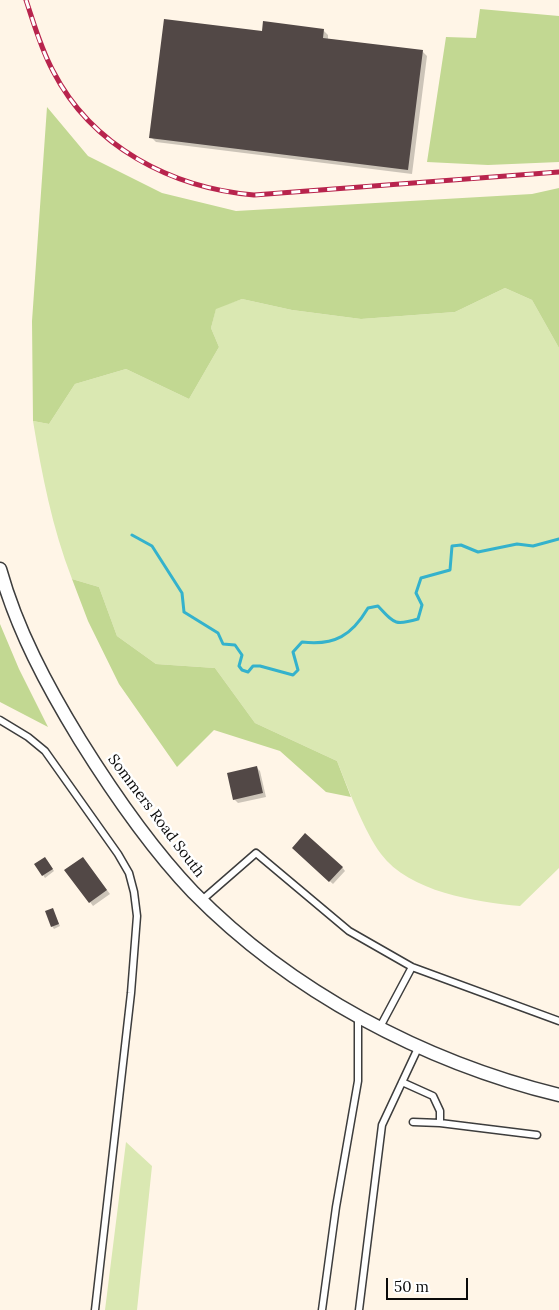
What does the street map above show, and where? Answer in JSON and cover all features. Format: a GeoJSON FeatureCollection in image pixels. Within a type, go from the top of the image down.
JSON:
{"type":"FeatureCollection","features":[{"type":"Feature","properties":{"kind":"street","name":"Sommers Road South"},"geometry":{"type":"LineString","coordinates":[[0,569],[18,623],[64,713],[104,779],[179,876],[202,900],[277,964],[380,1027],[468,1067],[559,1094]]}},
{"type":"Feature","properties":{"kind":"lane"},"geometry":{"type":"LineString","coordinates":[[0,720],[28,737],[44,751],[118,854],[129,873],[134,892],[137,916],[131,993],[95,1310]]}},
{"type":"Feature","properties":{"kind":"lane"},"geometry":{"type":"LineString","coordinates":[[202,900],[256,853],[349,931],[412,967],[559,1021]]}},
{"type":"Feature","properties":{"kind":"lane"},"geometry":{"type":"LineString","coordinates":[[380,1027],[412,967]]}},
{"type":"Feature","properties":{"kind":"lane"},"geometry":{"type":"LineString","coordinates":[[322,1310],[336,1207],[358,1082],[358,1015]]}},
{"type":"Feature","properties":{"kind":"lane"},"geometry":{"type":"LineString","coordinates":[[359,1310],[382,1125],[419,1046]]}},
{"type":"Feature","properties":{"kind":"lane"},"geometry":{"type":"LineString","coordinates":[[402,1082],[433,1096],[440,1112],[440,1123]]}},
{"type":"Feature","properties":{"kind":"lane"},"geometry":{"type":"LineString","coordinates":[[413,1122],[440,1123],[537,1135]]}},
{"type":"Feature","properties":{"kind":"green space"},"geometry":{"type":"Polygon","coordinates":[[[480,9],[559,16],[559,162],[488,165],[427,162],[446,37],[476,38],[480,9]]]}},
{"type":"Feature","properties":{"kind":"green space"},"geometry":{"type":"Polygon","coordinates":[[[47,107],[88,156],[162,193],[236,211],[532,194],[559,188],[559,348],[532,300],[505,288],[455,312],[361,319],[292,310],[242,299],[216,309],[211,328],[219,347],[189,399],[126,369],[75,384],[49,424],[33,421],[32,321],[47,107]]]}},
{"type":"Feature","properties":{"kind":"green space"},"geometry":{"type":"Polygon","coordinates":[[[505,288],[532,300],[559,348],[559,868],[520,906],[484,902],[444,893],[408,878],[393,867],[381,854],[368,834],[337,761],[255,723],[215,668],[156,664],[117,636],[99,587],[72,579],[48,501],[33,421],[49,424],[75,384],[126,369],[189,399],[219,347],[211,328],[216,308],[242,299],[292,310],[361,319],[455,312],[505,288]]]}},
{"type":"Feature","properties":{"kind":"green space"},"geometry":{"type":"Polygon","coordinates":[[[72,579],[99,587],[117,636],[156,664],[215,668],[255,723],[337,761],[351,797],[326,792],[280,751],[214,730],[177,767],[119,684],[88,621],[72,579]]]}},
{"type":"Feature","properties":{"kind":"green space"},"geometry":{"type":"Polygon","coordinates":[[[0,624],[19,669],[48,727],[0,702],[0,624]]]}},
{"type":"Feature","properties":{"kind":"green space"},"geometry":{"type":"Polygon","coordinates":[[[126,1142],[152,1166],[137,1310],[105,1310],[126,1142]]]}},
{"type":"Feature","properties":{"kind":"building"},"geometry":{"type":"Polygon","coordinates":[[[164,19],[262,31],[263,21],[324,29],[323,38],[423,50],[408,170],[149,138],[164,19]]]}},
{"type":"Feature","properties":{"kind":"building"},"geometry":{"type":"Polygon","coordinates":[[[257,766],[263,793],[233,800],[227,773],[257,766]]]}},
{"type":"Feature","properties":{"kind":"building"},"geometry":{"type":"Polygon","coordinates":[[[305,833],[343,867],[329,882],[292,848],[305,833]]]}},
{"type":"Feature","properties":{"kind":"building"},"geometry":{"type":"Polygon","coordinates":[[[45,857],[53,869],[42,876],[34,864],[45,857]]]}},
{"type":"Feature","properties":{"kind":"building"},"geometry":{"type":"Polygon","coordinates":[[[83,857],[107,890],[89,903],[64,870],[83,857]]]}},
{"type":"Feature","properties":{"kind":"building"},"geometry":{"type":"Polygon","coordinates":[[[53,908],[59,924],[51,927],[45,911],[53,908]]]}},
{"type":"Feature","properties":{"kind":"waterway"},"geometry":{"type":"LineString","coordinates":[[132,535],[152,546],[182,593],[184,612],[218,633],[223,644],[235,645],[242,655],[239,666],[242,670],[248,672],[253,666],[260,666],[293,675],[298,670],[293,652],[302,642],[324,642],[341,637],[356,625],[368,608],[378,606],[391,619],[399,622],[418,619],[422,605],[416,593],[421,578],[450,570],[452,546],[461,545],[478,552],[517,544],[533,546],[559,539]]}},
{"type":"Feature","properties":{"kind":"railway"},"geometry":{"type":"LineString","coordinates":[[26,0],[41,45],[53,71],[69,98],[89,121],[112,142],[137,159],[165,173],[193,183],[223,191],[254,195],[559,172]]}}]}
